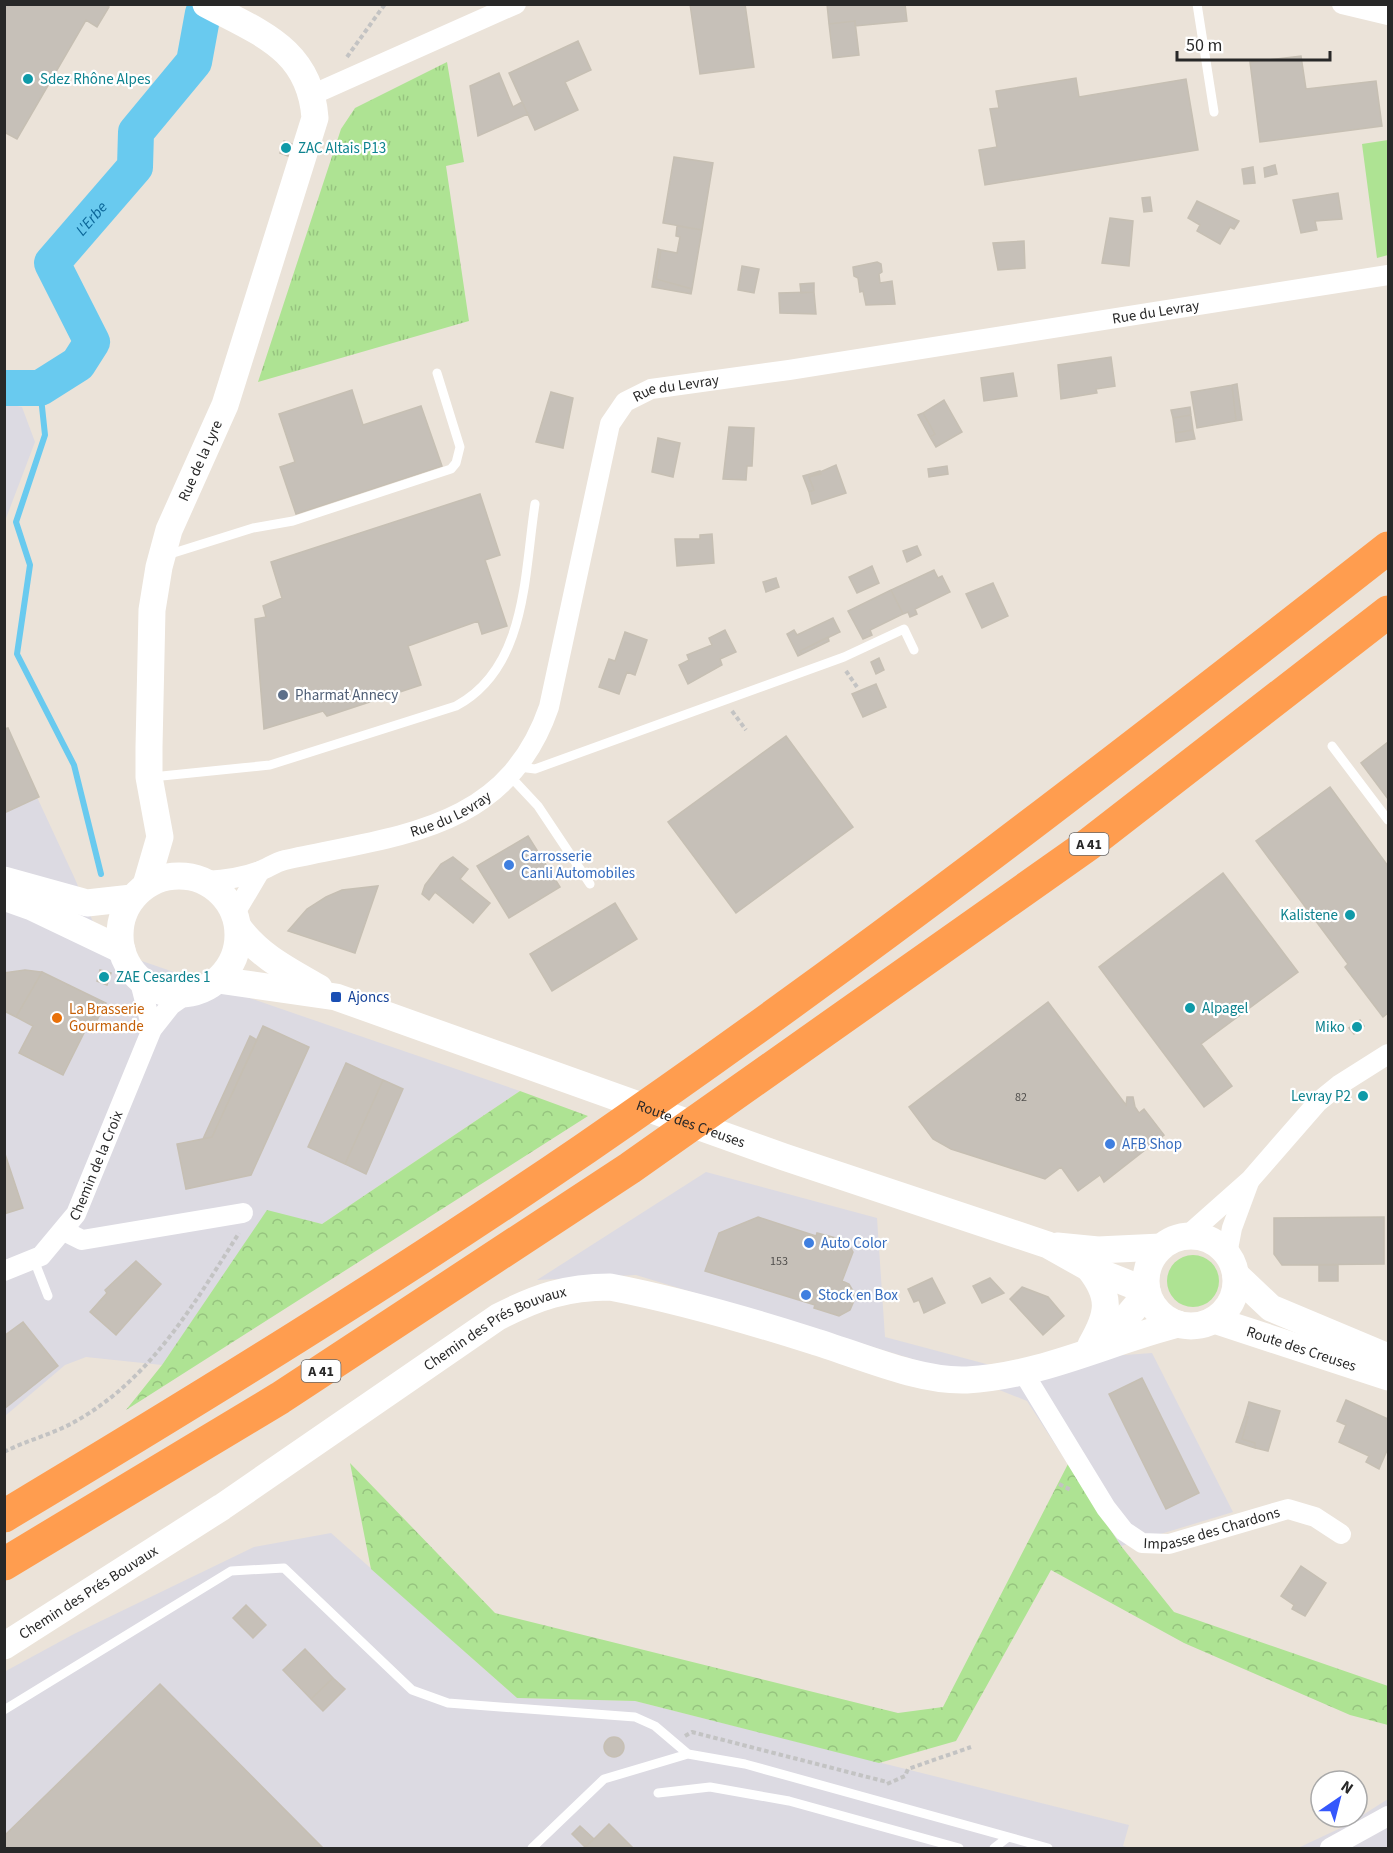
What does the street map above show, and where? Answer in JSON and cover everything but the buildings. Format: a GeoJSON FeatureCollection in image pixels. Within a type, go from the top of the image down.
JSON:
{"type":"FeatureCollection","features":[{"type":"Feature","properties":{"kind":"highway","name":"A 41"},"geometry":{"type":"LineString","coordinates":[[4,1516],[254,1366],[400,1273],[585,1149],[718,1056],[1086,785],[1389,548]]}},
{"type":"Feature","properties":{"kind":"highway","name":"A 41"},"geometry":{"type":"LineString","coordinates":[[4,1564],[280,1398],[630,1168],[1089,844],[1389,612]]}},
{"type":"Feature","properties":{"kind":"street"},"geometry":{"type":"LineString","coordinates":[[206,4],[262,34],[285,51],[301,70],[314,94],[516,4]]}},
{"type":"Feature","properties":{"kind":"street"},"geometry":{"type":"LineString","coordinates":[[1342,4],[1389,15]]}},
{"type":"Feature","properties":{"kind":"street","name":"Rue de la Lyre"},"geometry":{"type":"LineString","coordinates":[[139,891],[160,837],[150,777],[152,610],[161,556],[169,530],[225,405],[315,118],[314,94]]}},
{"type":"Feature","properties":{"kind":"street","name":"Rue du Levray"},"geometry":{"type":"LineString","coordinates":[[196,878],[227,880],[260,871],[281,860],[380,841],[435,825],[482,801],[515,771],[537,738],[549,707],[610,424],[617,410],[635,395],[665,387],[789,370],[1389,275]]}},
{"type":"Feature","properties":{"kind":"street","name":"Rue de la Lyre"},"geometry":{"type":"LineString","coordinates":[[160,837],[196,878]]}},
{"type":"Feature","properties":{"kind":"street"},"geometry":{"type":"LineString","coordinates":[[236,920],[260,871]]}},
{"type":"Feature","properties":{"kind":"street"},"geometry":{"type":"LineString","coordinates":[[4,880],[87,903],[139,891],[165,877],[196,878],[223,895],[236,920],[238,946],[231,965],[218,980],[204,989],[170,994],[154,988],[131,970],[122,950],[120,932],[123,914],[139,891]]}},
{"type":"Feature","properties":{"kind":"street"},"geometry":{"type":"LineString","coordinates":[[4,897],[33,906],[122,950]]}},
{"type":"Feature","properties":{"kind":"street","name":"Route des Creuses"},"geometry":{"type":"LineString","coordinates":[[236,920],[250,944],[269,959],[336,997],[784,1157],[1048,1245],[1089,1268],[1147,1292]]}},
{"type":"Feature","properties":{"kind":"street"},"geometry":{"type":"LineString","coordinates":[[139,978],[152,1029]]}},
{"type":"Feature","properties":{"kind":"street","name":"Route des Creuses"},"geometry":{"type":"LineString","coordinates":[[218,980],[336,997]]}},
{"type":"Feature","properties":{"kind":"street","name":"Chemin de la Croix"},"geometry":{"type":"LineString","coordinates":[[4,1271],[34,1260],[64,1232],[89,1186],[152,1029],[171,1005],[188,993]]}},
{"type":"Feature","properties":{"kind":"street"},"geometry":{"type":"LineString","coordinates":[[1188,1236],[1233,1202],[1318,1102],[1339,1085],[1389,1054]]}},
{"type":"Feature","properties":{"kind":"street"},"geometry":{"type":"LineString","coordinates":[[1232,1264],[1217,1243],[1203,1237],[1188,1236],[1174,1239],[1161,1247],[1148,1267],[1147,1292],[1159,1312],[1178,1324],[1190,1326],[1214,1320],[1232,1301],[1233,1202]]}},
{"type":"Feature","properties":{"kind":"street"},"geometry":{"type":"LineString","coordinates":[[64,1232],[82,1240],[227,1213],[243,1213]]}},
{"type":"Feature","properties":{"kind":"street","name":"Route des Creuses"},"geometry":{"type":"LineString","coordinates":[[1048,1245],[1098,1250],[1161,1247]]}},
{"type":"Feature","properties":{"kind":"street","name":"Route des Creuses"},"geometry":{"type":"LineString","coordinates":[[1232,1264],[1271,1308],[1389,1357]]}},
{"type":"Feature","properties":{"kind":"street"},"geometry":{"type":"LineString","coordinates":[[1089,1268],[1100,1282],[1107,1304],[1103,1324],[1090,1346]]}},
{"type":"Feature","properties":{"kind":"street","name":"Chemin des Prés Bouvaux"},"geometry":{"type":"LineString","coordinates":[[4,1646],[222,1507],[498,1317],[533,1298],[584,1287],[610,1287],[756,1324],[923,1374],[967,1380],[1023,1372],[1057,1362]]}},
{"type":"Feature","properties":{"kind":"street"},"geometry":{"type":"LineString","coordinates":[[1057,1362],[1116,1330],[1147,1292]]}},
{"type":"Feature","properties":{"kind":"street","name":"Route des Creuses"},"geometry":{"type":"LineString","coordinates":[[1214,1320],[1389,1377]]}},
{"type":"Feature","properties":{"kind":"street"},"geometry":{"type":"LineString","coordinates":[[1057,1362],[1178,1324]]}},
{"type":"Feature","properties":{"kind":"street","name":"Impasse des Chardons"},"geometry":{"type":"LineString","coordinates":[[1023,1372],[1106,1508],[1124,1531],[1142,1543],[1169,1544],[1288,1509],[1315,1517],[1341,1534]]}},
{"type":"Feature","properties":{"kind":"street"},"geometry":{"type":"LineString","coordinates":[[1330,1848],[1389,1816]]}},
{"type":"Feature","properties":{"kind":"lane"},"geometry":{"type":"LineString","coordinates":[[1197,4],[1214,112]]}},
{"type":"Feature","properties":{"kind":"lane"},"geometry":{"type":"LineString","coordinates":[[161,556],[194,548],[253,528],[293,521],[451,469],[456,463],[460,447],[437,373]]}},
{"type":"Feature","properties":{"kind":"lane"},"geometry":{"type":"LineString","coordinates":[[150,777],[270,765],[456,706],[473,697],[491,680],[517,626],[534,504]]}},
{"type":"Feature","properties":{"kind":"lane"},"geometry":{"type":"LineString","coordinates":[[590,884],[515,771],[535,769],[844,657],[904,629],[914,650]]}},
{"type":"Feature","properties":{"kind":"lane"},"geometry":{"type":"LineString","coordinates":[[1332,746],[1389,820]]}},
{"type":"Feature","properties":{"kind":"lane"},"geometry":{"type":"LineString","coordinates":[[34,1260],[48,1296]]}},
{"type":"Feature","properties":{"kind":"lane"},"geometry":{"type":"LineString","coordinates":[[4,1710],[231,1571],[284,1568],[412,1690],[448,1703],[635,1717],[655,1726],[688,1754]]}},
{"type":"Feature","properties":{"kind":"lane"},"geometry":{"type":"LineString","coordinates":[[532,1848],[604,1779],[688,1754],[745,1764],[1048,1848]]}},
{"type":"Feature","properties":{"kind":"lane"},"geometry":{"type":"LineString","coordinates":[[658,1793],[710,1787],[789,1801],[959,1848]]}},
{"type":"Feature","properties":{"kind":"lane"},"geometry":{"type":"LineString","coordinates":[[994,1848],[1007,1838]]}},
{"type":"Feature","properties":{"kind":"path"},"geometry":{"type":"LineString","coordinates":[[345,63],[385,4]]}},
{"type":"Feature","properties":{"kind":"path"},"geometry":{"type":"LineString","coordinates":[[724,700],[746,730]]}},
{"type":"Feature","properties":{"kind":"path"},"geometry":{"type":"LineString","coordinates":[[4,1452],[74,1422],[129,1384],[154,1357],[197,1299],[241,1230],[244,1221],[243,1213]]}},
{"type":"Feature","properties":{"kind":"path"},"geometry":{"type":"LineString","coordinates":[[673,1741],[692,1732],[887,1782],[905,1776],[908,1769],[971,1747]]}},
{"type":"Feature","properties":{"kind":"path"},"geometry":{"type":"LineString","coordinates":[[882,1803],[887,1782]]}},
{"type":"Feature","properties":{"kind":"shaded area"},"geometry":{"type":"Polygon","coordinates":[[[5,404],[22,407],[35,442],[5,521],[5,404]]]}},
{"type":"Feature","properties":{"kind":"shaded area"},"geometry":{"type":"Polygon","coordinates":[[[4,726],[75,879],[104,948],[520,1091],[322,1224],[267,1211],[162,1365],[86,1357],[65,1365],[5,1416],[4,726]]]}},
{"type":"Feature","properties":{"kind":"shaded area"},"geometry":{"type":"Polygon","coordinates":[[[706,1172],[877,1218],[885,1337],[990,1365],[1152,1353],[1233,1512],[1121,1546],[1027,1401],[952,1371],[636,1275],[537,1280],[706,1172]]]}},
{"type":"Feature","properties":{"kind":"shaded area"},"geometry":{"type":"Polygon","coordinates":[[[331,1533],[517,1698],[635,1701],[1129,1825],[1123,1846],[1130,1848],[5,1848],[4,1672],[74,1634],[254,1547],[331,1533]]]}},
{"type":"Feature","properties":{"kind":"shaded area"},"geometry":{"type":"Polygon","coordinates":[[[1388,1799],[1388,1848],[1298,1848],[1338,1829],[1369,1829],[1369,1811],[1388,1799]]]}},
{"type":"Feature","properties":{"kind":"green space"},"geometry":{"type":"Polygon","coordinates":[[[447,62],[464,162],[446,166],[469,321],[258,382],[341,129],[355,108],[447,62]]]}},
{"type":"Feature","properties":{"kind":"green space"},"geometry":{"type":"Polygon","coordinates":[[[1388,140],[1388,255],[1377,258],[1362,144],[1388,140]]]}},
{"type":"Feature","properties":{"kind":"green space"},"geometry":{"type":"Polygon","coordinates":[[[520,1091],[588,1116],[126,1410],[162,1365],[267,1210],[322,1224],[520,1091]]]}},
{"type":"Feature","properties":{"kind":"green space"},"geometry":{"type":"Polygon","coordinates":[[[1188,1255],[1198,1255],[1212,1262],[1219,1281],[1212,1300],[1198,1307],[1188,1307],[1178,1303],[1171,1296],[1167,1286],[1167,1276],[1171,1266],[1178,1259],[1188,1255]]]}},
{"type":"Feature","properties":{"kind":"green space"},"geometry":{"type":"Polygon","coordinates":[[[350,1463],[495,1613],[898,1713],[943,1707],[1068,1464],[1121,1546],[1174,1612],[1388,1686],[1388,1725],[1350,1715],[1184,1643],[1051,1570],[956,1741],[879,1763],[635,1701],[517,1698],[371,1569],[350,1463]]]}},
{"type":"Feature","properties":{"kind":"waterway","name":"L'Erbe"},"geometry":{"type":"LineString","coordinates":[[4,388],[40,388],[78,364],[92,342],[52,263],[135,167],[136,132],[194,62],[203,13],[211,4]]}},
{"type":"Feature","properties":{"kind":"waterway"},"geometry":{"type":"LineString","coordinates":[[40,388],[45,435],[16,522],[30,565],[17,654],[74,765],[101,874]]}},
{"type":"Feature","properties":{"kind":"place","name":"Sdez Rhône Alpes"},"geometry":{"type":"Point","coordinates":[28,79]}},
{"type":"Feature","properties":{"kind":"place","name":"ZAC Altais P13"},"geometry":{"type":"Point","coordinates":[286,148]}},
{"type":"Feature","properties":{"kind":"place","name":"Pharmat Annecy"},"geometry":{"type":"Point","coordinates":[283,695]}},
{"type":"Feature","properties":{"kind":"place","name":"Carrosserie Canli Automobiles"},"geometry":{"type":"Point","coordinates":[509,865]}},
{"type":"Feature","properties":{"kind":"place","name":"Kalistene"},"geometry":{"type":"Point","coordinates":[1350,915]}},
{"type":"Feature","properties":{"kind":"place","name":"ZAE Cesardes 1"},"geometry":{"type":"Point","coordinates":[104,977]}},
{"type":"Feature","properties":{"kind":"place","name":"Ajoncs"},"geometry":{"type":"Point","coordinates":[336,997]}},
{"type":"Feature","properties":{"kind":"place","name":"Alpagel"},"geometry":{"type":"Point","coordinates":[1190,1008]}},
{"type":"Feature","properties":{"kind":"place","name":"La Brasserie Gourmande"},"geometry":{"type":"Point","coordinates":[57,1018]}},
{"type":"Feature","properties":{"kind":"place","name":"Miko"},"geometry":{"type":"Point","coordinates":[1357,1027]}},
{"type":"Feature","properties":{"kind":"place","name":"Levray P2"},"geometry":{"type":"Point","coordinates":[1363,1096]}},
{"type":"Feature","properties":{"kind":"place","name":"AFB Shop"},"geometry":{"type":"Point","coordinates":[1110,1144]}},
{"type":"Feature","properties":{"kind":"place","name":"Auto Color"},"geometry":{"type":"Point","coordinates":[809,1243]}},
{"type":"Feature","properties":{"kind":"place","name":"Stock en Box"},"geometry":{"type":"Point","coordinates":[806,1295]}}]}
